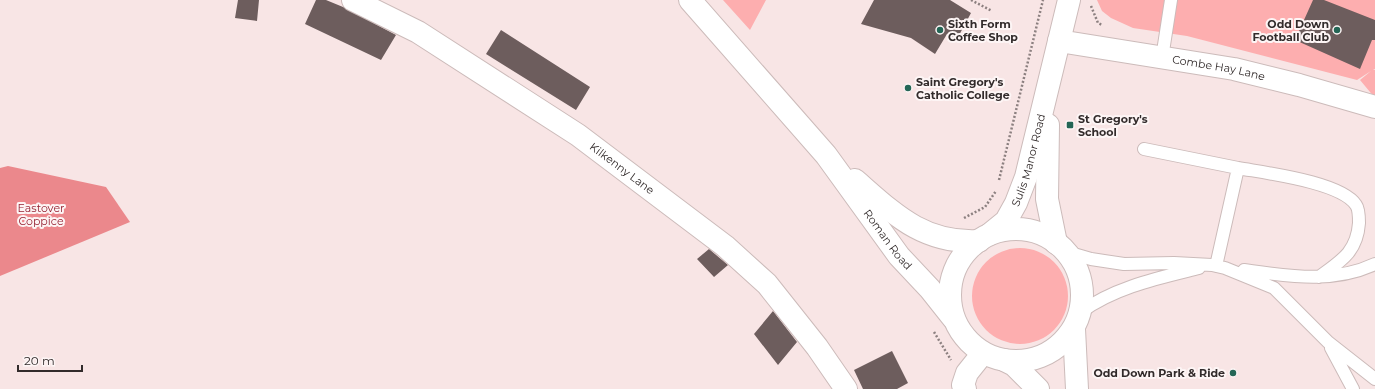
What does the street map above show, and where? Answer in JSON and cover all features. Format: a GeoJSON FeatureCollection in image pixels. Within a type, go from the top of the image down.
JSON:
{"type":"FeatureCollection","features":[{"type":"Feature","properties":{"kind":"street","name":"Kilkenny Lane"},"geometry":{"type":"LineString","coordinates":[[354,0],[418,32],[578,136],[725,246],[767,284],[818,347],[846,389]]}},
{"type":"Feature","properties":{"kind":"street","name":"Roman Road"},"geometry":{"type":"LineString","coordinates":[[690,0],[826,155],[899,256],[930,289],[954,319]]}},
{"type":"Feature","properties":{"kind":"street","name":"Sulis Manor Road"},"geometry":{"type":"LineString","coordinates":[[984,238],[1006,221],[1016,203],[1026,178],[1069,0]]}},
{"type":"Feature","properties":{"kind":"street","name":"Combe Hay Lane"},"geometry":{"type":"LineString","coordinates":[[1059,41],[1234,69],[1299,85],[1375,107]]}},
{"type":"Feature","properties":{"kind":"street","name":"Sulis Manor Road"},"geometry":{"type":"LineString","coordinates":[[1050,76],[1047,199],[1062,248]]}},
{"type":"Feature","properties":{"kind":"street","name":"Roman Road"},"geometry":{"type":"LineString","coordinates":[[826,155],[898,218],[919,230],[959,242],[984,238]]}},
{"type":"Feature","properties":{"kind":"street"},"geometry":{"type":"LineString","coordinates":[[1077,321],[1061,345],[1044,356],[1023,362],[1004,360],[983,354],[972,346],[962,335],[954,319],[950,302],[950,285],[954,268],[964,252],[984,238],[1025,229],[1047,236],[1062,248],[1078,269],[1083,287],[1077,321],[1077,389]]}},
{"type":"Feature","properties":{"kind":"street"},"geometry":{"type":"LineString","coordinates":[[965,389],[963,385],[967,373],[983,354]]}},
{"type":"Feature","properties":{"kind":"street"},"geometry":{"type":"LineString","coordinates":[[1004,360],[1014,365],[1038,389]]}},
{"type":"Feature","properties":{"kind":"lane"},"geometry":{"type":"LineString","coordinates":[[1162,58],[1171,0]]}},
{"type":"Feature","properties":{"kind":"lane"},"geometry":{"type":"LineString","coordinates":[[1144,149],[1319,184],[1347,195],[1357,206],[1359,221],[1357,237],[1350,253],[1319,277]]}},
{"type":"Feature","properties":{"kind":"lane"},"geometry":{"type":"LineString","coordinates":[[1218,266],[1238,168]]}},
{"type":"Feature","properties":{"kind":"lane"},"geometry":{"type":"LineString","coordinates":[[1062,248],[1091,260],[1118,264],[1174,263],[1218,266],[1283,276],[1319,277],[1348,274],[1375,264]]}},
{"type":"Feature","properties":{"kind":"lane"},"geometry":{"type":"LineString","coordinates":[[1077,321],[1112,293],[1174,274],[1218,266],[1274,288],[1328,342],[1375,379]]}},
{"type":"Feature","properties":{"kind":"lane"},"geometry":{"type":"LineString","coordinates":[[1328,342],[1353,389]]}},
{"type":"Feature","properties":{"kind":"path"},"geometry":{"type":"LineString","coordinates":[[971,0],[992,11]]}},
{"type":"Feature","properties":{"kind":"path"},"geometry":{"type":"LineString","coordinates":[[999,182],[1043,0]]}},
{"type":"Feature","properties":{"kind":"path"},"geometry":{"type":"LineString","coordinates":[[960,218],[966,218],[985,207],[997,188]]}},
{"type":"Feature","properties":{"kind":"shaded area"},"geometry":{"type":"Polygon","coordinates":[[[723,0],[766,0],[750,30],[723,0]]]}},
{"type":"Feature","properties":{"kind":"shaded area"},"geometry":{"type":"Polygon","coordinates":[[[1097,0],[1375,0],[1375,69],[1373,70],[1375,70],[1375,98],[1360,80],[1371,71],[1357,80],[1187,36],[1133,28],[1111,18],[1102,11],[1097,0]]]}},
{"type":"Feature","properties":{"kind":"shaded area"},"geometry":{"type":"Polygon","coordinates":[[[1020,248],[1038,252],[1047,256],[1054,262],[1060,269],[1064,278],[1068,296],[1064,314],[1060,323],[1054,330],[1047,336],[1038,340],[1020,344],[1002,340],[993,336],[986,330],[980,323],[976,314],[972,296],[976,278],[980,269],[986,262],[993,256],[1002,252],[1020,248]]]}},
{"type":"Feature","properties":{"kind":"green space","name":"Eastover Coppice"},"geometry":{"type":"Polygon","coordinates":[[[8,166],[106,187],[130,222],[0,276],[0,168],[8,166]]]}},
{"type":"Feature","properties":{"kind":"building"},"geometry":{"type":"Polygon","coordinates":[[[238,0],[259,0],[257,21],[235,18],[238,0]]]}},
{"type":"Feature","properties":{"kind":"building"},"geometry":{"type":"Polygon","coordinates":[[[316,0],[326,0],[343,7],[396,35],[381,60],[305,24],[316,0]]]}},
{"type":"Feature","properties":{"kind":"building"},"geometry":{"type":"Polygon","coordinates":[[[874,0],[950,0],[971,13],[957,39],[947,34],[935,54],[911,38],[861,24],[874,0]]]}},
{"type":"Feature","properties":{"kind":"building","name":"Odd Down Football Club"},"geometry":{"type":"Polygon","coordinates":[[[1313,0],[1324,0],[1375,20],[1375,40],[1372,40],[1360,69],[1295,40],[1313,0]]]}},
{"type":"Feature","properties":{"kind":"building"},"geometry":{"type":"Polygon","coordinates":[[[501,30],[590,87],[576,110],[486,54],[501,30]]]}},
{"type":"Feature","properties":{"kind":"building"},"geometry":{"type":"Polygon","coordinates":[[[709,249],[728,265],[714,277],[697,259],[709,249]]]}},
{"type":"Feature","properties":{"kind":"building"},"geometry":{"type":"Polygon","coordinates":[[[773,311],[797,342],[778,365],[754,334],[773,311]]]}},
{"type":"Feature","properties":{"kind":"building"},"geometry":{"type":"Polygon","coordinates":[[[892,351],[908,383],[897,389],[863,389],[854,370],[892,351]]]}},
{"type":"Feature","properties":{"kind":"place","name":"Sixth Form Coffee Shop"},"geometry":{"type":"Point","coordinates":[940,30]}},
{"type":"Feature","properties":{"kind":"place","name":"Odd Down Football Club"},"geometry":{"type":"Point","coordinates":[1337,30]}},
{"type":"Feature","properties":{"kind":"place","name":"Saint Gregory's Catholic College"},"geometry":{"type":"Point","coordinates":[908,88]}},
{"type":"Feature","properties":{"kind":"place","name":"St Gregory's School"},"geometry":{"type":"Point","coordinates":[1070,125]}},
{"type":"Feature","properties":{"kind":"place","name":"Odd Down Park & Ride"},"geometry":{"type":"Point","coordinates":[1233,373]}}]}
